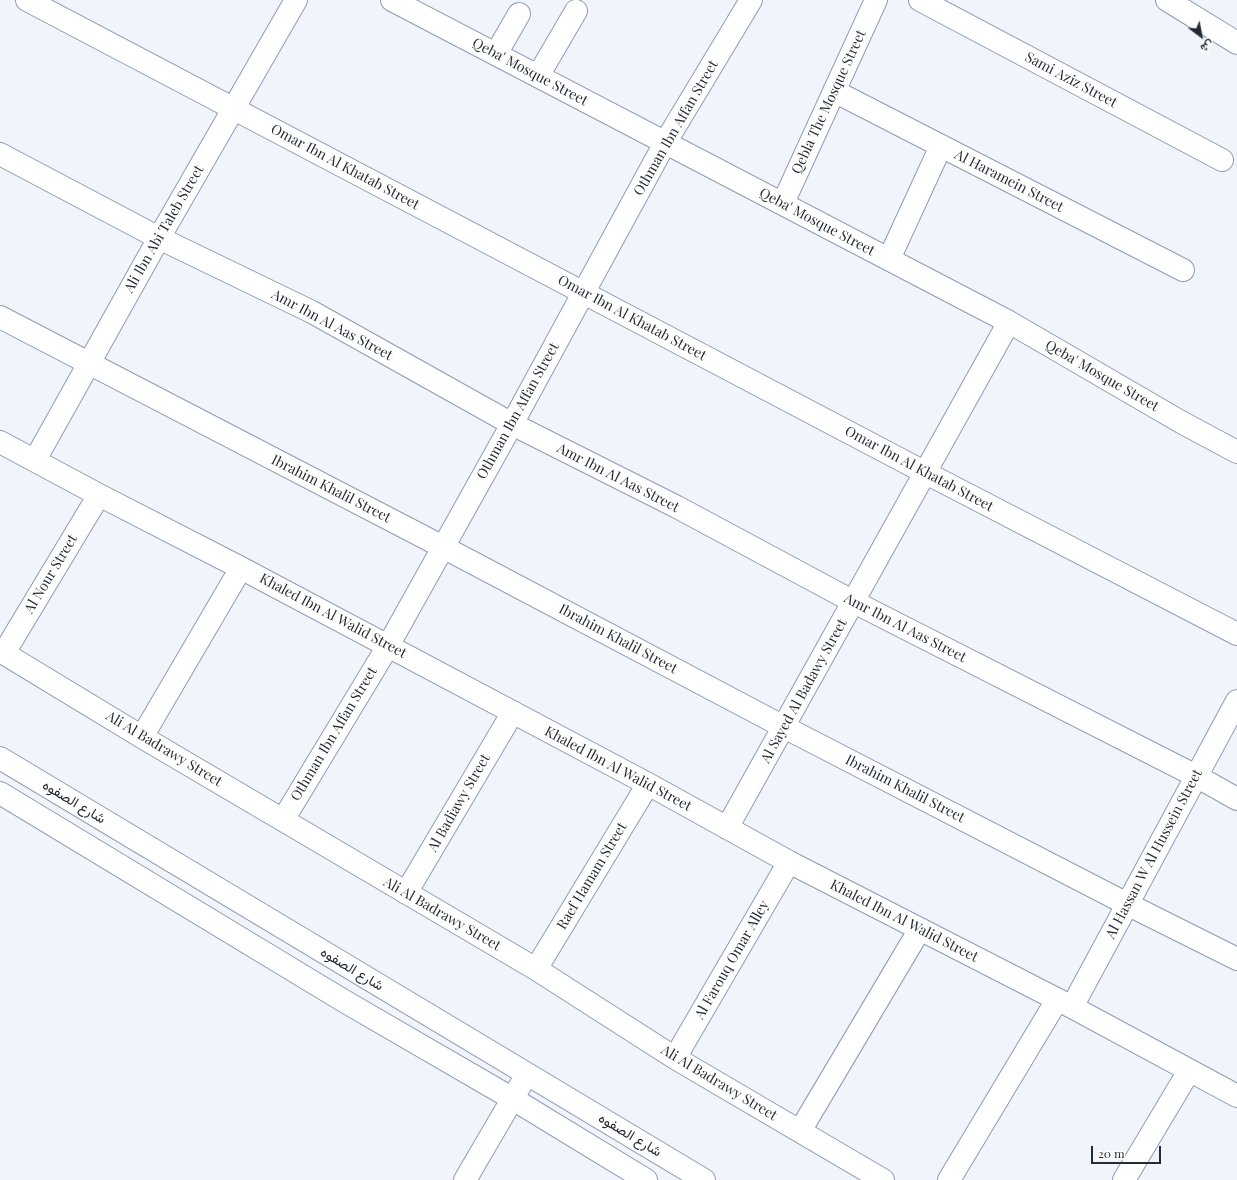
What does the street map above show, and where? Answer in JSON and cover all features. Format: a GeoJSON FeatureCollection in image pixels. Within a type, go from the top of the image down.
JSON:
{"type":"FeatureCollection","features":[{"type":"Feature","properties":{"kind":"street","name":"Omar Ibn Al Khatab Street"},"geometry":{"type":"LineString","coordinates":[[27,0],[1237,634]]}},
{"type":"Feature","properties":{"kind":"street","name":"Ali Ibn Abi Taleb Street"},"geometry":{"type":"LineString","coordinates":[[35,460],[159,238],[296,0]]}},
{"type":"Feature","properties":{"kind":"street","name":"Qeba' Mosque Street"},"geometry":{"type":"LineString","coordinates":[[392,0],[1009,322],[1181,422],[1237,452]]}},
{"type":"Feature","properties":{"kind":"street","name":"Othman Ibn Affan Street"},"geometry":{"type":"LineString","coordinates":[[283,820],[388,646],[512,424],[665,143],[751,0]]}},
{"type":"Feature","properties":{"kind":"street","name":"Qebla The Mosque Street"},"geometry":{"type":"LineString","coordinates":[[783,203],[876,0]]}},
{"type":"Feature","properties":{"kind":"street","name":"Sami Aziz Street"},"geometry":{"type":"LineString","coordinates":[[920,0],[1222,160]]}},
{"type":"Feature","properties":{"kind":"street"},"geometry":{"type":"LineString","coordinates":[[1167,0],[1237,43]]}},
{"type":"Feature","properties":{"kind":"street"},"geometry":{"type":"LineString","coordinates":[[538,76],[576,11]]}},
{"type":"Feature","properties":{"kind":"street"},"geometry":{"type":"LineString","coordinates":[[496,54],[519,14]]}},
{"type":"Feature","properties":{"kind":"street","name":"Al Haramein Street"},"geometry":{"type":"LineString","coordinates":[[834,91],[1183,270]]}},
{"type":"Feature","properties":{"kind":"street"},"geometry":{"type":"LineString","coordinates":[[889,259],[941,146]]}},
{"type":"Feature","properties":{"kind":"street","name":"Amr Ibn Al Aas Street"},"geometry":{"type":"LineString","coordinates":[[0,154],[159,238],[312,312],[512,424],[677,507],[854,602],[1237,798]]}},
{"type":"Feature","properties":{"kind":"street","name":"Ibrahim Khalil Street"},"geometry":{"type":"LineString","coordinates":[[0,318],[443,547],[784,727],[1237,959]]}},
{"type":"Feature","properties":{"kind":"street","name":"Al Sayed Al Badawy Street"},"geometry":{"type":"LineString","coordinates":[[727,828],[1009,322]]}},
{"type":"Feature","properties":{"kind":"street","name":"Khaled Ibn Al Walid Street"},"geometry":{"type":"LineString","coordinates":[[0,442],[513,712],[648,784],[789,862],[1064,1004],[1237,1096]]}},
{"type":"Feature","properties":{"kind":"street","name":"Al Nour Street"},"geometry":{"type":"LineString","coordinates":[[2,652],[99,495]]}},
{"type":"Feature","properties":{"kind":"street"},"geometry":{"type":"LineString","coordinates":[[142,737],[241,568]]}},
{"type":"Feature","properties":{"kind":"street","name":"Ali Al Badrawy Street"},"geometry":{"type":"LineString","coordinates":[[2,652],[142,737],[536,969],[675,1058],[883,1180]]}},
{"type":"Feature","properties":{"kind":"street","name":"Al Hassan W Al Hussein Street"},"geometry":{"type":"LineString","coordinates":[[949,1180],[1064,1004],[1127,904],[1237,701]]}},
{"type":"Feature","properties":{"kind":"street","name":"Al Badiawy Street"},"geometry":{"type":"LineString","coordinates":[[406,893],[513,712]]}},
{"type":"Feature","properties":{"kind":"street","name":"شارع الصفوه"},"geometry":{"type":"LineString","coordinates":[[0,758],[361,975],[528,1073],[704,1180]]}},
{"type":"Feature","properties":{"kind":"street","name":"Raef Hamam Street"},"geometry":{"type":"LineString","coordinates":[[536,969],[648,784]]}},
{"type":"Feature","properties":{"kind":"street"},"geometry":{"type":"LineString","coordinates":[[0,792],[338,997],[513,1099],[646,1180]]}},
{"type":"Feature","properties":{"kind":"street","name":"Al Farouq Omar Alley"},"geometry":{"type":"LineString","coordinates":[[675,1058],[789,862]]}},
{"type":"Feature","properties":{"kind":"street"},"geometry":{"type":"LineString","coordinates":[[800,1131],[920,929]]}},
{"type":"Feature","properties":{"kind":"street"},"geometry":{"type":"LineString","coordinates":[[1124,1180],[1190,1071]]}},
{"type":"Feature","properties":{"kind":"street"},"geometry":{"type":"LineString","coordinates":[[465,1180],[528,1073]]}}]}
